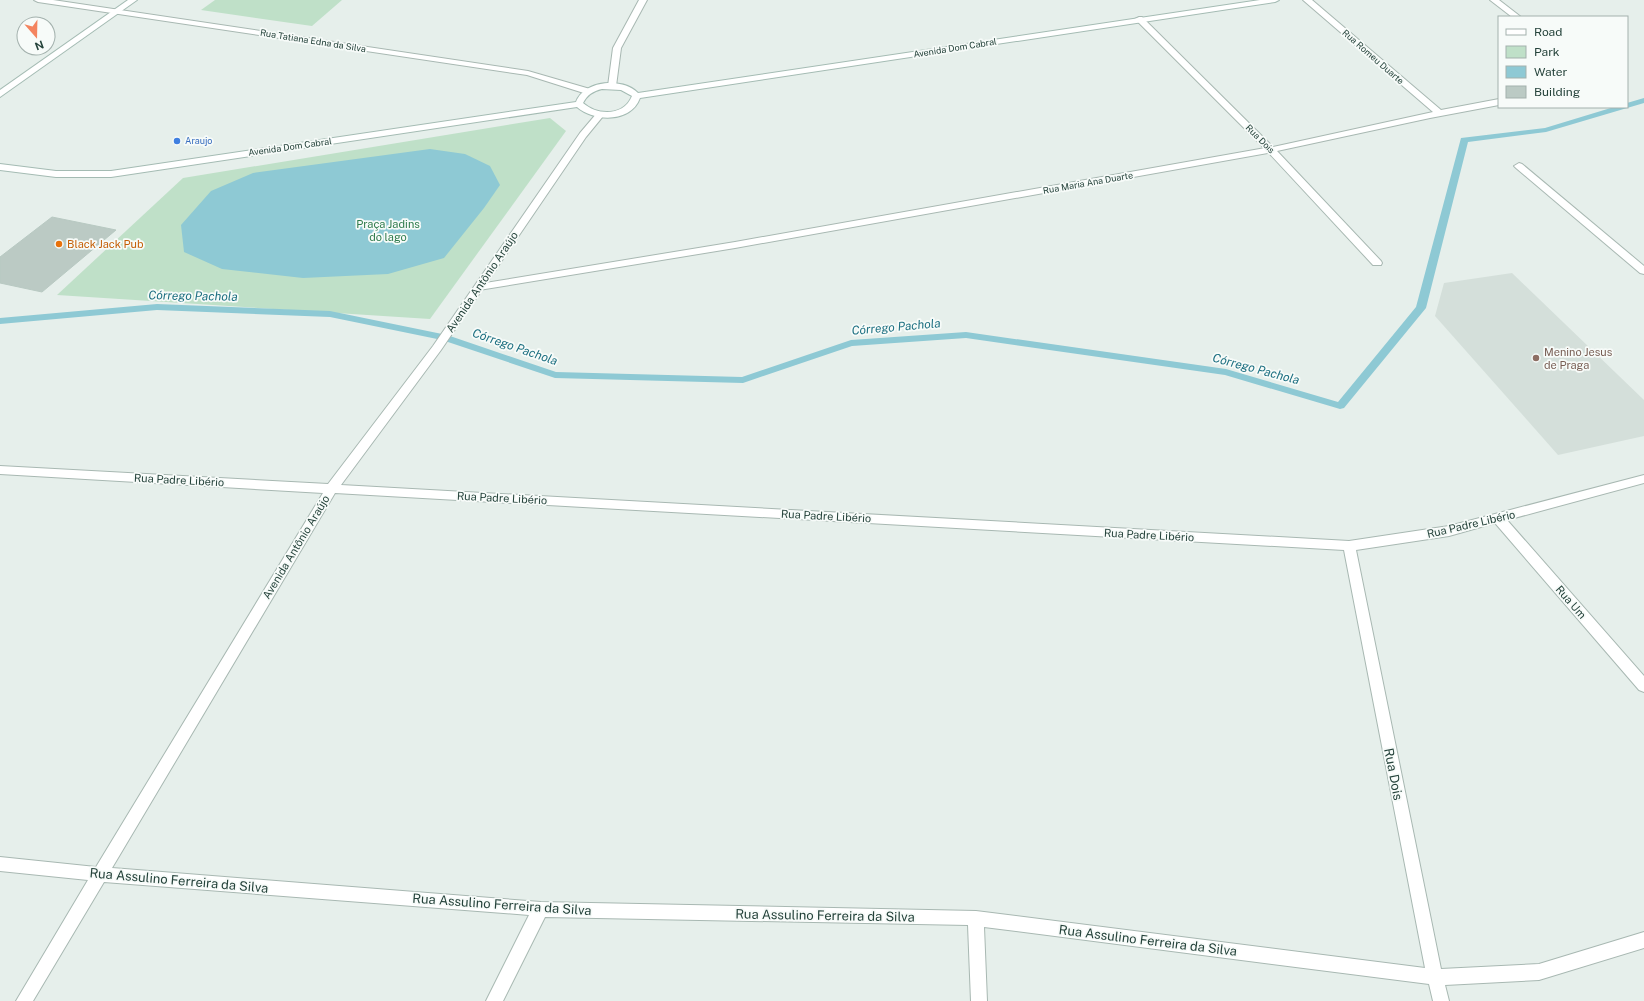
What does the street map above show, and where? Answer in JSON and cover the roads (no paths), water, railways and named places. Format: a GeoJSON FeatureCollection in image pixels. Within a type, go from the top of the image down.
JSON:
{"type":"FeatureCollection","features":[{"type":"Feature","properties":{"kind":"street","name":"Rua Tatiana Edna da Silva"},"geometry":{"type":"LineString","coordinates":[[38,0],[528,73],[587,90]]}},
{"type":"Feature","properties":{"kind":"street"},"geometry":{"type":"LineString","coordinates":[[0,94],[133,0]]}},
{"type":"Feature","properties":{"kind":"street"},"geometry":{"type":"LineString","coordinates":[[612,86],[617,48],[643,0]]}},
{"type":"Feature","properties":{"kind":"street","name":"Avenida Dom Cabral"},"geometry":{"type":"LineString","coordinates":[[636,96],[1275,0]]}},
{"type":"Feature","properties":{"kind":"street","name":"Rua Romeu Duarte"},"geometry":{"type":"LineString","coordinates":[[1307,0],[1439,113]]}},
{"type":"Feature","properties":{"kind":"street"},"geometry":{"type":"LineString","coordinates":[[1494,0],[1516,16]]}},
{"type":"Feature","properties":{"kind":"street","name":"Rua Dois"},"geometry":{"type":"LineString","coordinates":[[1139,20],[1271,150],[1377,263]]}},
{"type":"Feature","properties":{"kind":"street"},"geometry":{"type":"LineString","coordinates":[[612,86],[632,91],[636,96],[635,102],[629,108],[620,112],[600,115],[584,110],[579,104],[581,97],[587,90],[612,86]]}},
{"type":"Feature","properties":{"kind":"street","name":"Rua Maria Ana Duarte"},"geometry":{"type":"LineString","coordinates":[[480,287],[735,246],[1271,150],[1439,113],[1498,102]]}},
{"type":"Feature","properties":{"kind":"street","name":"Avenida Dom Cabral"},"geometry":{"type":"LineString","coordinates":[[0,167],[30,173],[73,175],[111,174],[579,104]]}},
{"type":"Feature","properties":{"kind":"street","name":"Avenida Antônio Araújo"},"geometry":{"type":"LineString","coordinates":[[24,1001],[332,488],[437,348],[583,135],[600,115]]}},
{"type":"Feature","properties":{"kind":"street"},"geometry":{"type":"LineString","coordinates":[[1519,166],[1644,271]]}},
{"type":"Feature","properties":{"kind":"street","name":"Rua Padre Libério"},"geometry":{"type":"LineString","coordinates":[[0,470],[1349,546],[1449,531],[1644,479]]}},
{"type":"Feature","properties":{"kind":"street","name":"Rua Um"},"geometry":{"type":"LineString","coordinates":[[1498,518],[1644,686]]}},
{"type":"Feature","properties":{"kind":"street","name":"Rua Dois"},"geometry":{"type":"LineString","coordinates":[[1349,546],[1441,1001]]}},
{"type":"Feature","properties":{"kind":"street","name":"Rua Assulino Ferreira da Silva"},"geometry":{"type":"LineString","coordinates":[[0,864],[99,874],[541,909],[976,918],[1435,977],[1539,972],[1644,940]]}},
{"type":"Feature","properties":{"kind":"street"},"geometry":{"type":"LineString","coordinates":[[494,1001],[541,909]]}},
{"type":"Feature","properties":{"kind":"street"},"geometry":{"type":"LineString","coordinates":[[976,918],[979,1001]]}},
{"type":"Feature","properties":{"kind":"water"},"geometry":{"type":"Polygon","coordinates":[[[430,149],[465,154],[490,166],[500,185],[484,208],[444,258],[388,274],[303,278],[222,269],[184,252],[181,225],[211,191],[253,173],[430,149]]]}},
{"type":"Feature","properties":{"kind":"waterway","name":"Córrego Pachola"},"geometry":{"type":"LineString","coordinates":[[1628,106],[1644,100]]}},
{"type":"Feature","properties":{"kind":"waterway","name":"Córrego Pachola"},"geometry":{"type":"LineString","coordinates":[[0,321],[157,307],[330,314],[444,337],[555,375],[743,380],[851,343],[966,335],[1226,372],[1340,406],[1421,308],[1464,140],[1546,130],[1619,108]]}},
{"type":"Feature","properties":{"kind":"place","name":"Araujo"},"geometry":{"type":"Point","coordinates":[177,141]}},
{"type":"Feature","properties":{"kind":"place","name":"Black Jack Pub"},"geometry":{"type":"Point","coordinates":[59,244]}},
{"type":"Feature","properties":{"kind":"place","name":"Menino Jesus de Praga"},"geometry":{"type":"Point","coordinates":[1536,358]}},
{"type":"Feature","properties":{"kind":"park label","name":"Praça Jadins do lago"},"geometry":{"type":"Point","coordinates":[388,230]}}]}
